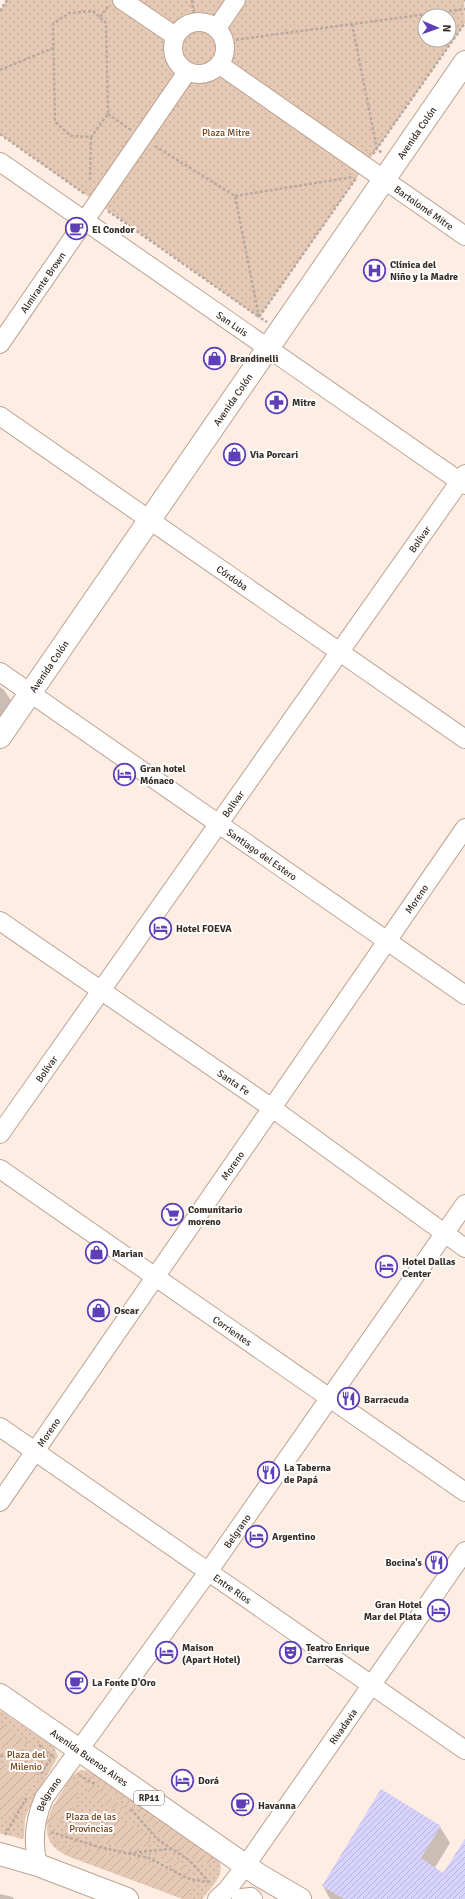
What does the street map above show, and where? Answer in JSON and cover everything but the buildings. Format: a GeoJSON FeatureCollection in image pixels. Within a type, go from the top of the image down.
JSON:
{"type":"FeatureCollection","features":[{"type":"Feature","properties":{"kind":"main road","name":"Avenida Colón"},"geometry":{"type":"LineString","coordinates":[[0,737],[465,62]]}},
{"type":"Feature","properties":{"kind":"main road","name":"Avenida Buenos Aires"},"geometry":{"type":"LineString","coordinates":[[0,1695],[246,1865],[300,1899]]}},
{"type":"Feature","properties":{"kind":"main road"},"geometry":{"type":"LineString","coordinates":[[0,1854],[38,1865],[127,1899]]}},
{"type":"Feature","properties":{"kind":"street"},"geometry":{"type":"LineString","coordinates":[[122,0],[175,36]]}},
{"type":"Feature","properties":{"kind":"street"},"geometry":{"type":"LineString","coordinates":[[221,35],[207,22],[187,24],[180,29],[175,36],[173,52],[181,67],[187,72],[205,74],[220,65],[224,58],[221,35],[236,0]]}},
{"type":"Feature","properties":{"kind":"street","name":"Bartolomé Mitre"},"geometry":{"type":"LineString","coordinates":[[220,65],[361,171],[384,180],[465,236]]}},
{"type":"Feature","properties":{"kind":"street","name":"Almirante Brown"},"geometry":{"type":"LineString","coordinates":[[0,344],[187,72]]}},
{"type":"Feature","properties":{"kind":"street","name":"San Luis"},"geometry":{"type":"LineString","coordinates":[[0,162],[268,349],[463,480]]}},
{"type":"Feature","properties":{"kind":"street","name":"Córdoba"},"geometry":{"type":"LineString","coordinates":[[0,416],[465,739]]}},
{"type":"Feature","properties":{"kind":"street","name":"Bolívar"},"geometry":{"type":"LineString","coordinates":[[0,1134],[340,651],[463,480]]}},
{"type":"Feature","properties":{"kind":"street","name":"Santiago del Estero"},"geometry":{"type":"LineString","coordinates":[[0,672],[465,995]]}},
{"type":"Feature","properties":{"kind":"street","name":"Moreno"},"geometry":{"type":"LineString","coordinates":[[0,1502],[465,828]]}},
{"type":"Feature","properties":{"kind":"street","name":"Santa Fe"},"geometry":{"type":"LineString","coordinates":[[0,921],[272,1108],[465,1248]]}},
{"type":"Feature","properties":{"kind":"street","name":"Corrientes"},"geometry":{"type":"LineString","coordinates":[[0,1169],[465,1492]]}},
{"type":"Feature","properties":{"kind":"street","name":"Belgrano"},"geometry":{"type":"LineString","coordinates":[[38,1865],[34,1844],[39,1812],[44,1798],[208,1572],[465,1204]]}},
{"type":"Feature","properties":{"kind":"street","name":"Entre Ríos"},"geometry":{"type":"LineString","coordinates":[[0,1427],[465,1750]]}},
{"type":"Feature","properties":{"kind":"street","name":"Rivadavia"},"geometry":{"type":"LineString","coordinates":[[217,1899],[227,1890],[246,1865],[465,1550]]}},
{"type":"Feature","properties":{"kind":"path"},"geometry":{"type":"LineString","coordinates":[[0,11],[8,0]]}},
{"type":"Feature","properties":{"kind":"path"},"geometry":{"type":"LineString","coordinates":[[100,17],[112,0]]}},
{"type":"Feature","properties":{"kind":"path"},"geometry":{"type":"LineString","coordinates":[[192,0],[195,22]]}},
{"type":"Feature","properties":{"kind":"path"},"geometry":{"type":"LineString","coordinates":[[221,35],[352,24],[465,9]]}},
{"type":"Feature","properties":{"kind":"path"},"geometry":{"type":"LineString","coordinates":[[90,180],[91,137],[108,114],[106,23],[93,11],[68,13],[53,24],[55,122],[71,136],[91,137]]}},
{"type":"Feature","properties":{"kind":"path"},"geometry":{"type":"LineString","coordinates":[[259,317],[465,23]]}},
{"type":"Feature","properties":{"kind":"path"},"geometry":{"type":"LineString","coordinates":[[352,24],[377,149]]}},
{"type":"Feature","properties":{"kind":"path"},"geometry":{"type":"LineString","coordinates":[[0,70],[53,48]]}},
{"type":"Feature","properties":{"kind":"path"},"geometry":{"type":"LineString","coordinates":[[108,114],[142,138],[235,196],[361,171]]}},
{"type":"Feature","properties":{"kind":"path"},"geometry":{"type":"LineString","coordinates":[[0,134],[259,317]]}},
{"type":"Feature","properties":{"kind":"path"},"geometry":{"type":"LineString","coordinates":[[235,196],[259,317]]}},
{"type":"Feature","properties":{"kind":"path"},"geometry":{"type":"LineString","coordinates":[[35,1742],[57,1760]]}},
{"type":"Feature","properties":{"kind":"path"},"geometry":{"type":"LineString","coordinates":[[0,1756],[52,1756]]}},
{"type":"Feature","properties":{"kind":"path"},"geometry":{"type":"LineString","coordinates":[[75,1773],[101,1788]]}},
{"type":"Feature","properties":{"kind":"path"},"geometry":{"type":"LineString","coordinates":[[47,1832],[57,1833],[99,1847],[148,1858],[189,1879],[209,1882],[190,1861],[157,1839],[131,1808],[125,1804]]}},
{"type":"Feature","properties":{"kind":"path"},"geometry":{"type":"LineString","coordinates":[[126,1853],[170,1848]]}},
{"type":"Feature","properties":{"kind":"green space","name":"Plaza Mitre"},"geometry":{"type":"Polygon","coordinates":[[[7,0],[464,0],[465,23],[457,34],[457,8],[417,8],[417,48],[447,48],[259,317],[0,134],[0,11],[7,0]]]}},
{"type":"Feature","properties":{"kind":"green space","name":"Plaza del Milenio"},"geometry":{"type":"Polygon","coordinates":[[[0,1710],[54,1747],[58,1756],[29,1808],[25,1819],[24,1837],[22,1839],[0,1833],[0,1710]]]}},
{"type":"Feature","properties":{"kind":"green space"},"geometry":{"type":"Polygon","coordinates":[[[0,1722],[34,1745],[0,1749],[0,1722]]]}},
{"type":"Feature","properties":{"kind":"green space"},"geometry":{"type":"Polygon","coordinates":[[[0,1764],[42,1766],[9,1818],[4,1817],[0,1812],[0,1764]]]}},
{"type":"Feature","properties":{"kind":"green space","name":"Plaza de las Provincias"},"geometry":{"type":"Polygon","coordinates":[[[82,1770],[89,1771],[219,1861],[221,1866],[219,1876],[202,1899],[183,1899],[70,1857],[59,1851],[51,1844],[47,1827],[52,1809],[71,1778],[82,1770]]]}},
{"type":"Feature","properties":{"kind":"green space"},"geometry":{"type":"Polygon","coordinates":[[[92,1773],[216,1858],[211,1865],[196,1860],[161,1837],[136,1810],[92,1780],[92,1773]]]}},
{"type":"Feature","properties":{"kind":"green space"},"geometry":{"type":"Polygon","coordinates":[[[72,1778],[78,1784],[78,1792],[74,1805],[66,1816],[46,1825],[52,1808],[72,1778]]]}},
{"type":"Feature","properties":{"kind":"green space"},"geometry":{"type":"Polygon","coordinates":[[[88,1782],[128,1809],[132,1815],[95,1801],[88,1794],[88,1782]]]}},
{"type":"Feature","properties":{"kind":"green space"},"geometry":{"type":"Polygon","coordinates":[[[115,1819],[132,1824],[146,1835],[152,1845],[129,1849],[106,1844],[100,1836],[101,1826],[107,1821],[115,1819]],[[108,1825],[104,1832],[106,1836],[112,1837],[117,1833],[117,1829],[112,1825],[108,1825]]]}},
{"type":"Feature","properties":{"kind":"green space"},"geometry":{"type":"Polygon","coordinates":[[[50,1842],[156,1865],[189,1883],[191,1889],[188,1899],[183,1899],[64,1854],[50,1842]]]}},
{"type":"Feature","properties":{"kind":"green space"},"geometry":{"type":"Polygon","coordinates":[[[151,1853],[170,1855],[185,1865],[194,1875],[183,1872],[151,1853]]]}},
{"type":"Feature","properties":{"kind":"place","name":"El Condor"},"geometry":{"type":"Point","coordinates":[76,229]}},
{"type":"Feature","properties":{"kind":"place","name":"Clínica del Niño y la Madre"},"geometry":{"type":"Point","coordinates":[374,270]}},
{"type":"Feature","properties":{"kind":"place","name":"Brandinelli"},"geometry":{"type":"Point","coordinates":[215,358]}},
{"type":"Feature","properties":{"kind":"place","name":"Mitre"},"geometry":{"type":"Point","coordinates":[277,402]}},
{"type":"Feature","properties":{"kind":"place","name":"Via Porcari"},"geometry":{"type":"Point","coordinates":[235,454]}},
{"type":"Feature","properties":{"kind":"place","name":"Gran hotel Mónaco"},"geometry":{"type":"Point","coordinates":[125,774]}},
{"type":"Feature","properties":{"kind":"place","name":"Hotel FOEVA"},"geometry":{"type":"Point","coordinates":[161,928]}},
{"type":"Feature","properties":{"kind":"place","name":"Comunitario moreno"},"geometry":{"type":"Point","coordinates":[173,1215]}},
{"type":"Feature","properties":{"kind":"place","name":"Marian"},"geometry":{"type":"Point","coordinates":[97,1253]}},
{"type":"Feature","properties":{"kind":"place","name":"Hotel Dallas Center"},"geometry":{"type":"Point","coordinates":[386,1267]}},
{"type":"Feature","properties":{"kind":"place","name":"Oscar"},"geometry":{"type":"Point","coordinates":[98,1310]}},
{"type":"Feature","properties":{"kind":"place","name":"Barracuda"},"geometry":{"type":"Point","coordinates":[348,1399]}},
{"type":"Feature","properties":{"kind":"place","name":"La Taberna de Papá"},"geometry":{"type":"Point","coordinates":[269,1473]}},
{"type":"Feature","properties":{"kind":"place","name":"Argentino"},"geometry":{"type":"Point","coordinates":[257,1536]}},
{"type":"Feature","properties":{"kind":"place","name":"Bocina's"},"geometry":{"type":"Point","coordinates":[437,1562]}},
{"type":"Feature","properties":{"kind":"place","name":"Gran Hotel Mar del Plata"},"geometry":{"type":"Point","coordinates":[438,1610]}},
{"type":"Feature","properties":{"kind":"place","name":"Maison (Apart Hotel)"},"geometry":{"type":"Point","coordinates":[167,1653]}},
{"type":"Feature","properties":{"kind":"place","name":"Teatro Enrique Carreras"},"geometry":{"type":"Point","coordinates":[290,1653]}},
{"type":"Feature","properties":{"kind":"place","name":"La Fonte D'Oro"},"geometry":{"type":"Point","coordinates":[76,1682]}},
{"type":"Feature","properties":{"kind":"place","name":"Dorá"},"geometry":{"type":"Point","coordinates":[182,1780]}},
{"type":"Feature","properties":{"kind":"place","name":"Havanna"},"geometry":{"type":"Point","coordinates":[243,1805]}}]}
